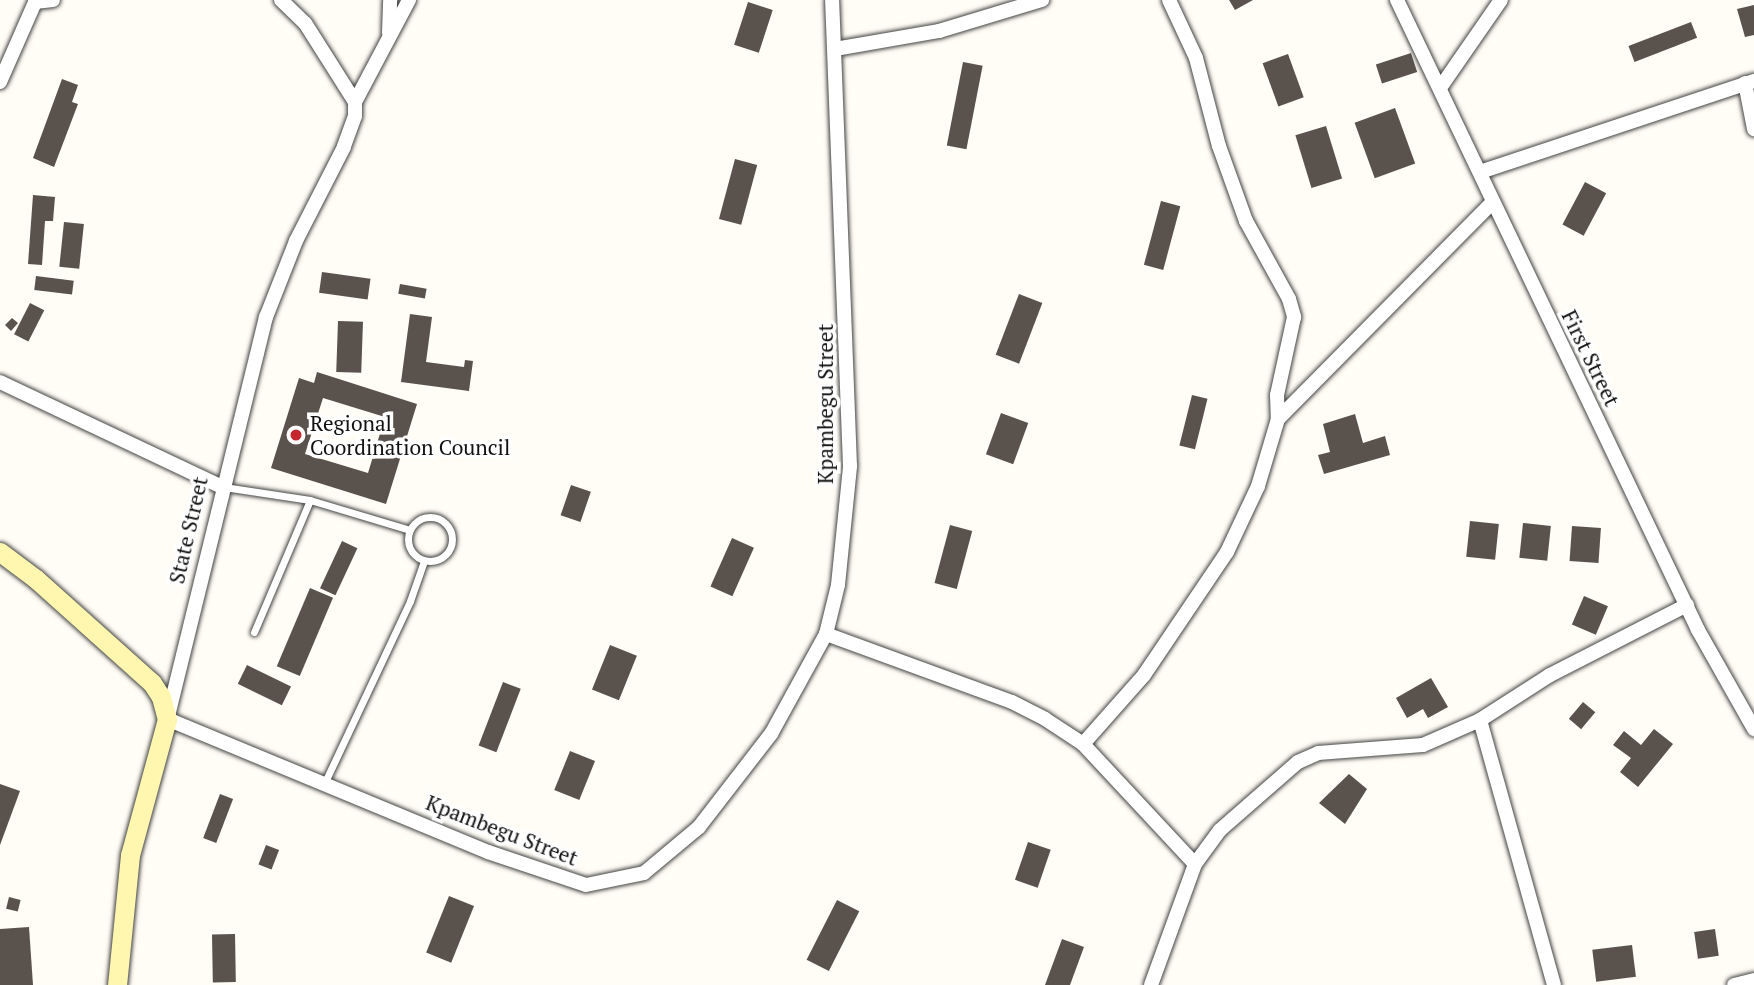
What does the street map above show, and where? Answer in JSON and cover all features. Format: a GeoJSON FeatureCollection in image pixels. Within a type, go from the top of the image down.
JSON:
{"type":"FeatureCollection","features":[{"type":"Feature","properties":{"kind":"street"},"geometry":{"type":"LineString","coordinates":[[1,75],[35,1],[53,0]]}},
{"type":"Feature","properties":{"kind":"street"},"geometry":{"type":"LineString","coordinates":[[281,0],[305,23],[355,102]]}},
{"type":"Feature","properties":{"kind":"street"},"geometry":{"type":"LineString","coordinates":[[388,38],[390,0]]}},
{"type":"Feature","properties":{"kind":"street","name":"State Street"},"geometry":{"type":"LineString","coordinates":[[117,985],[130,855],[167,719],[222,487],[275,291],[344,147],[355,102],[409,0]]}},
{"type":"Feature","properties":{"kind":"street","name":"Kpambegu Street"},"geometry":{"type":"LineString","coordinates":[[167,719],[566,881],[586,885],[619,881],[645,873],[699,827],[731,791],[771,734],[826,634],[838,585],[850,466],[832,0]]}},
{"type":"Feature","properties":{"kind":"street"},"geometry":{"type":"LineString","coordinates":[[835,49],[939,31],[1042,0]]}},
{"type":"Feature","properties":{"kind":"street"},"geometry":{"type":"LineString","coordinates":[[1083,744],[1144,675],[1227,552],[1258,486],[1278,419],[1277,395],[1294,317],[1289,299],[1246,221],[1219,145],[1196,58],[1169,0]]}},
{"type":"Feature","properties":{"kind":"street","name":"First Street"},"geometry":{"type":"LineString","coordinates":[[1397,0],[1686,605],[1736,704],[1754,729]]}},
{"type":"Feature","properties":{"kind":"street"},"geometry":{"type":"LineString","coordinates":[[1440,88],[1501,0]]}},
{"type":"Feature","properties":{"kind":"street"},"geometry":{"type":"LineString","coordinates":[[1480,172],[1749,82],[1754,129]]}},
{"type":"Feature","properties":{"kind":"street"},"geometry":{"type":"LineString","coordinates":[[1278,419],[1493,202]]}},
{"type":"Feature","properties":{"kind":"street"},"geometry":{"type":"LineString","coordinates":[[0,382],[222,487]]}},
{"type":"Feature","properties":{"kind":"street"},"geometry":{"type":"LineString","coordinates":[[0,552],[36,579],[152,683],[167,719]]}},
{"type":"Feature","properties":{"kind":"street"},"geometry":{"type":"LineString","coordinates":[[1151,985],[1195,864],[1220,830],[1298,762],[1318,753],[1423,745],[1480,720],[1549,676],[1686,605]]}},
{"type":"Feature","properties":{"kind":"street"},"geometry":{"type":"LineString","coordinates":[[826,634],[1012,702],[1083,744],[1195,864]]}},
{"type":"Feature","properties":{"kind":"street"},"geometry":{"type":"LineString","coordinates":[[1736,704],[1754,702]]}},
{"type":"Feature","properties":{"kind":"street"},"geometry":{"type":"LineString","coordinates":[[1480,720],[1554,985]]}},
{"type":"Feature","properties":{"kind":"street"},"geometry":{"type":"LineString","coordinates":[[1734,985],[1754,980]]}},
{"type":"Feature","properties":{"kind":"lane"},"geometry":{"type":"LineString","coordinates":[[222,487],[310,500],[410,530]]}},
{"type":"Feature","properties":{"kind":"lane"},"geometry":{"type":"LineString","coordinates":[[254,632],[310,500]]}},
{"type":"Feature","properties":{"kind":"lane"},"geometry":{"type":"LineString","coordinates":[[428,517],[447,525],[452,536],[445,556],[424,561],[414,554],[408,542],[410,530],[428,517]]}},
{"type":"Feature","properties":{"kind":"lane"},"geometry":{"type":"LineString","coordinates":[[324,784],[424,561]]}},
{"type":"Feature","properties":{"kind":"building"},"geometry":{"type":"Polygon","coordinates":[[[1229,0],[1253,0],[1235,10],[1229,0]]]}},
{"type":"Feature","properties":{"kind":"building"},"geometry":{"type":"Polygon","coordinates":[[[748,2],[773,10],[759,53],[734,45],[748,2]]]}},
{"type":"Feature","properties":{"kind":"building"},"geometry":{"type":"Polygon","coordinates":[[[1754,5],[1754,35],[1745,37],[1737,9],[1754,5]]]}},
{"type":"Feature","properties":{"kind":"building"},"geometry":{"type":"Polygon","coordinates":[[[1691,22],[1697,38],[1635,62],[1628,46],[1691,22]]]}},
{"type":"Feature","properties":{"kind":"building"},"geometry":{"type":"Polygon","coordinates":[[[1411,53],[1417,72],[1382,83],[1376,64],[1411,53]]]}},
{"type":"Feature","properties":{"kind":"building"},"geometry":{"type":"Polygon","coordinates":[[[1288,54],[1304,97],[1278,106],[1263,63],[1288,54]]]}},
{"type":"Feature","properties":{"kind":"building"},"geometry":{"type":"Polygon","coordinates":[[[963,62],[983,66],[966,149],[947,145],[963,62]]]}},
{"type":"Feature","properties":{"kind":"building"},"geometry":{"type":"Polygon","coordinates":[[[62,79],[78,85],[72,102],[78,104],[54,167],[33,158],[62,79]]]}},
{"type":"Feature","properties":{"kind":"building"},"geometry":{"type":"Polygon","coordinates":[[[1395,108],[1415,163],[1375,178],[1355,123],[1395,108]]]}},
{"type":"Feature","properties":{"kind":"building"},"geometry":{"type":"Polygon","coordinates":[[[1326,126],[1342,179],[1311,188],[1295,135],[1326,126]]]}},
{"type":"Feature","properties":{"kind":"building"},"geometry":{"type":"Polygon","coordinates":[[[735,159],[757,165],[741,225],[719,219],[735,159]]]}},
{"type":"Feature","properties":{"kind":"building"},"geometry":{"type":"Polygon","coordinates":[[[1585,182],[1606,193],[1584,236],[1562,224],[1585,182]]]}},
{"type":"Feature","properties":{"kind":"building"},"geometry":{"type":"Polygon","coordinates":[[[33,195],[55,197],[53,221],[45,221],[42,265],[28,264],[33,195]]]}},
{"type":"Feature","properties":{"kind":"building"},"geometry":{"type":"Polygon","coordinates":[[[1161,201],[1180,206],[1163,270],[1144,265],[1161,201]]]}},
{"type":"Feature","properties":{"kind":"building"},"geometry":{"type":"Polygon","coordinates":[[[64,222],[84,224],[79,269],[59,267],[64,222]]]}},
{"type":"Feature","properties":{"kind":"building"},"geometry":{"type":"Polygon","coordinates":[[[322,272],[371,279],[368,300],[319,293],[322,272]]]}},
{"type":"Feature","properties":{"kind":"building"},"geometry":{"type":"Polygon","coordinates":[[[36,276],[74,281],[72,295],[34,290],[36,276]]]}},
{"type":"Feature","properties":{"kind":"building"},"geometry":{"type":"Polygon","coordinates":[[[400,284],[427,289],[425,299],[398,294],[400,284]]]}},
{"type":"Feature","properties":{"kind":"building"},"geometry":{"type":"Polygon","coordinates":[[[1019,294],[1042,303],[1019,364],[996,355],[1019,294]]]}},
{"type":"Feature","properties":{"kind":"building"},"geometry":{"type":"Polygon","coordinates":[[[30,303],[44,310],[28,341],[14,334],[30,303]]]}},
{"type":"Feature","properties":{"kind":"building"},"geometry":{"type":"Polygon","coordinates":[[[410,314],[432,317],[426,362],[464,367],[465,360],[473,361],[469,391],[401,382],[410,314]]]}},
{"type":"Feature","properties":{"kind":"building"},"geometry":{"type":"Polygon","coordinates":[[[12,318],[18,323],[11,331],[5,325],[12,318]]]}},
{"type":"Feature","properties":{"kind":"building"},"geometry":{"type":"Polygon","coordinates":[[[338,321],[363,322],[361,373],[336,372],[338,321]]]}},
{"type":"Feature","properties":{"kind":"building","name":"Regional Coordination Council"},"geometry":{"type":"Polygon","coordinates":[[[317,372],[417,404],[386,504],[271,468],[299,378],[314,383],[317,372]],[[323,398],[305,454],[368,473],[385,417],[323,398]]]}},
{"type":"Feature","properties":{"kind":"building"},"geometry":{"type":"Polygon","coordinates":[[[1192,395],[1208,399],[1195,449],[1179,445],[1192,395]]]}},
{"type":"Feature","properties":{"kind":"building"},"geometry":{"type":"Polygon","coordinates":[[[1001,413],[1028,423],[1013,464],[986,454],[1001,413]]]}},
{"type":"Feature","properties":{"kind":"building"},"geometry":{"type":"Polygon","coordinates":[[[1355,414],[1363,443],[1385,436],[1390,455],[1324,474],[1318,455],[1330,452],[1323,424],[1355,414]]]}},
{"type":"Feature","properties":{"kind":"building"},"geometry":{"type":"Polygon","coordinates":[[[571,485],[591,492],[580,522],[561,515],[571,485]]]}},
{"type":"Feature","properties":{"kind":"building"},"geometry":{"type":"Polygon","coordinates":[[[1470,521],[1499,524],[1495,560],[1466,557],[1470,521]]]}},
{"type":"Feature","properties":{"kind":"building"},"geometry":{"type":"Polygon","coordinates":[[[1523,523],[1551,526],[1547,561],[1519,558],[1523,523]]]}},
{"type":"Feature","properties":{"kind":"building"},"geometry":{"type":"Polygon","coordinates":[[[950,525],[972,531],[957,589],[934,583],[950,525]]]}},
{"type":"Feature","properties":{"kind":"building"},"geometry":{"type":"Polygon","coordinates":[[[1572,526],[1601,528],[1598,563],[1570,561],[1572,526]]]}},
{"type":"Feature","properties":{"kind":"building"},"geometry":{"type":"Polygon","coordinates":[[[732,538],[754,548],[732,596],[710,586],[732,538]]]}},
{"type":"Feature","properties":{"kind":"building"},"geometry":{"type":"Polygon","coordinates":[[[342,541],[357,548],[335,595],[320,588],[342,541]]]}},
{"type":"Feature","properties":{"kind":"building"},"geometry":{"type":"Polygon","coordinates":[[[310,588],[333,598],[300,676],[277,666],[310,588]]]}},
{"type":"Feature","properties":{"kind":"building"},"geometry":{"type":"Polygon","coordinates":[[[1584,596],[1608,606],[1596,635],[1572,625],[1584,596]]]}},
{"type":"Feature","properties":{"kind":"building"},"geometry":{"type":"Polygon","coordinates":[[[610,645],[637,656],[619,700],[592,690],[610,645]]]}},
{"type":"Feature","properties":{"kind":"building"},"geometry":{"type":"Polygon","coordinates":[[[247,665],[291,686],[282,705],[238,684],[247,665]]]}},
{"type":"Feature","properties":{"kind":"building"},"geometry":{"type":"Polygon","coordinates":[[[1431,678],[1448,707],[1428,718],[1423,709],[1407,718],[1396,698],[1431,678]]]}},
{"type":"Feature","properties":{"kind":"building"},"geometry":{"type":"Polygon","coordinates":[[[503,682],[521,689],[496,752],[479,745],[503,682]]]}},
{"type":"Feature","properties":{"kind":"building"},"geometry":{"type":"Polygon","coordinates":[[[1583,702],[1595,712],[1581,729],[1569,719],[1583,702]]]}},
{"type":"Feature","properties":{"kind":"building"},"geometry":{"type":"Polygon","coordinates":[[[1654,729],[1673,744],[1638,787],[1620,772],[1631,758],[1613,745],[1624,731],[1641,745],[1654,729]]]}},
{"type":"Feature","properties":{"kind":"building"},"geometry":{"type":"Polygon","coordinates":[[[570,751],[595,761],[579,800],[554,790],[570,751]]]}},
{"type":"Feature","properties":{"kind":"building"},"geometry":{"type":"Polygon","coordinates":[[[1349,774],[1367,789],[1345,824],[1319,803],[1349,774]]]}},
{"type":"Feature","properties":{"kind":"building"},"geometry":{"type":"Polygon","coordinates":[[[0,784],[20,791],[0,845],[0,784]]]}},
{"type":"Feature","properties":{"kind":"building"},"geometry":{"type":"Polygon","coordinates":[[[220,794],[233,799],[216,843],[203,838],[220,794]]]}},
{"type":"Feature","properties":{"kind":"building"},"geometry":{"type":"Polygon","coordinates":[[[1028,842],[1051,850],[1038,888],[1015,880],[1028,842]]]}},
{"type":"Feature","properties":{"kind":"building"},"geometry":{"type":"Polygon","coordinates":[[[266,845],[279,850],[272,870],[258,865],[266,845]]]}},
{"type":"Feature","properties":{"kind":"building"},"geometry":{"type":"Polygon","coordinates":[[[449,896],[474,906],[451,963],[426,953],[449,896]]]}},
{"type":"Feature","properties":{"kind":"building"},"geometry":{"type":"Polygon","coordinates":[[[9,897],[21,900],[18,912],[6,909],[9,897]]]}},
{"type":"Feature","properties":{"kind":"building"},"geometry":{"type":"Polygon","coordinates":[[[837,900],[859,911],[829,971],[807,960],[837,900]]]}},
{"type":"Feature","properties":{"kind":"building"},"geometry":{"type":"Polygon","coordinates":[[[29,927],[33,985],[0,985],[0,929],[29,927]]]}},
{"type":"Feature","properties":{"kind":"building"},"geometry":{"type":"Polygon","coordinates":[[[1715,929],[1719,956],[1698,959],[1694,932],[1715,929]]]}},
{"type":"Feature","properties":{"kind":"building"},"geometry":{"type":"Polygon","coordinates":[[[212,934],[235,934],[236,982],[213,982],[212,934]]]}},
{"type":"Feature","properties":{"kind":"building"},"geometry":{"type":"Polygon","coordinates":[[[1062,939],[1084,947],[1070,985],[1045,985],[1062,939]]]}},
{"type":"Feature","properties":{"kind":"building"},"geometry":{"type":"Polygon","coordinates":[[[1632,945],[1636,977],[1596,982],[1592,950],[1632,945]]]}},
{"type":"Feature","properties":{"kind":"place","name":"Regional Coordination Council"},"geometry":{"type":"Point","coordinates":[296,435]}}]}
